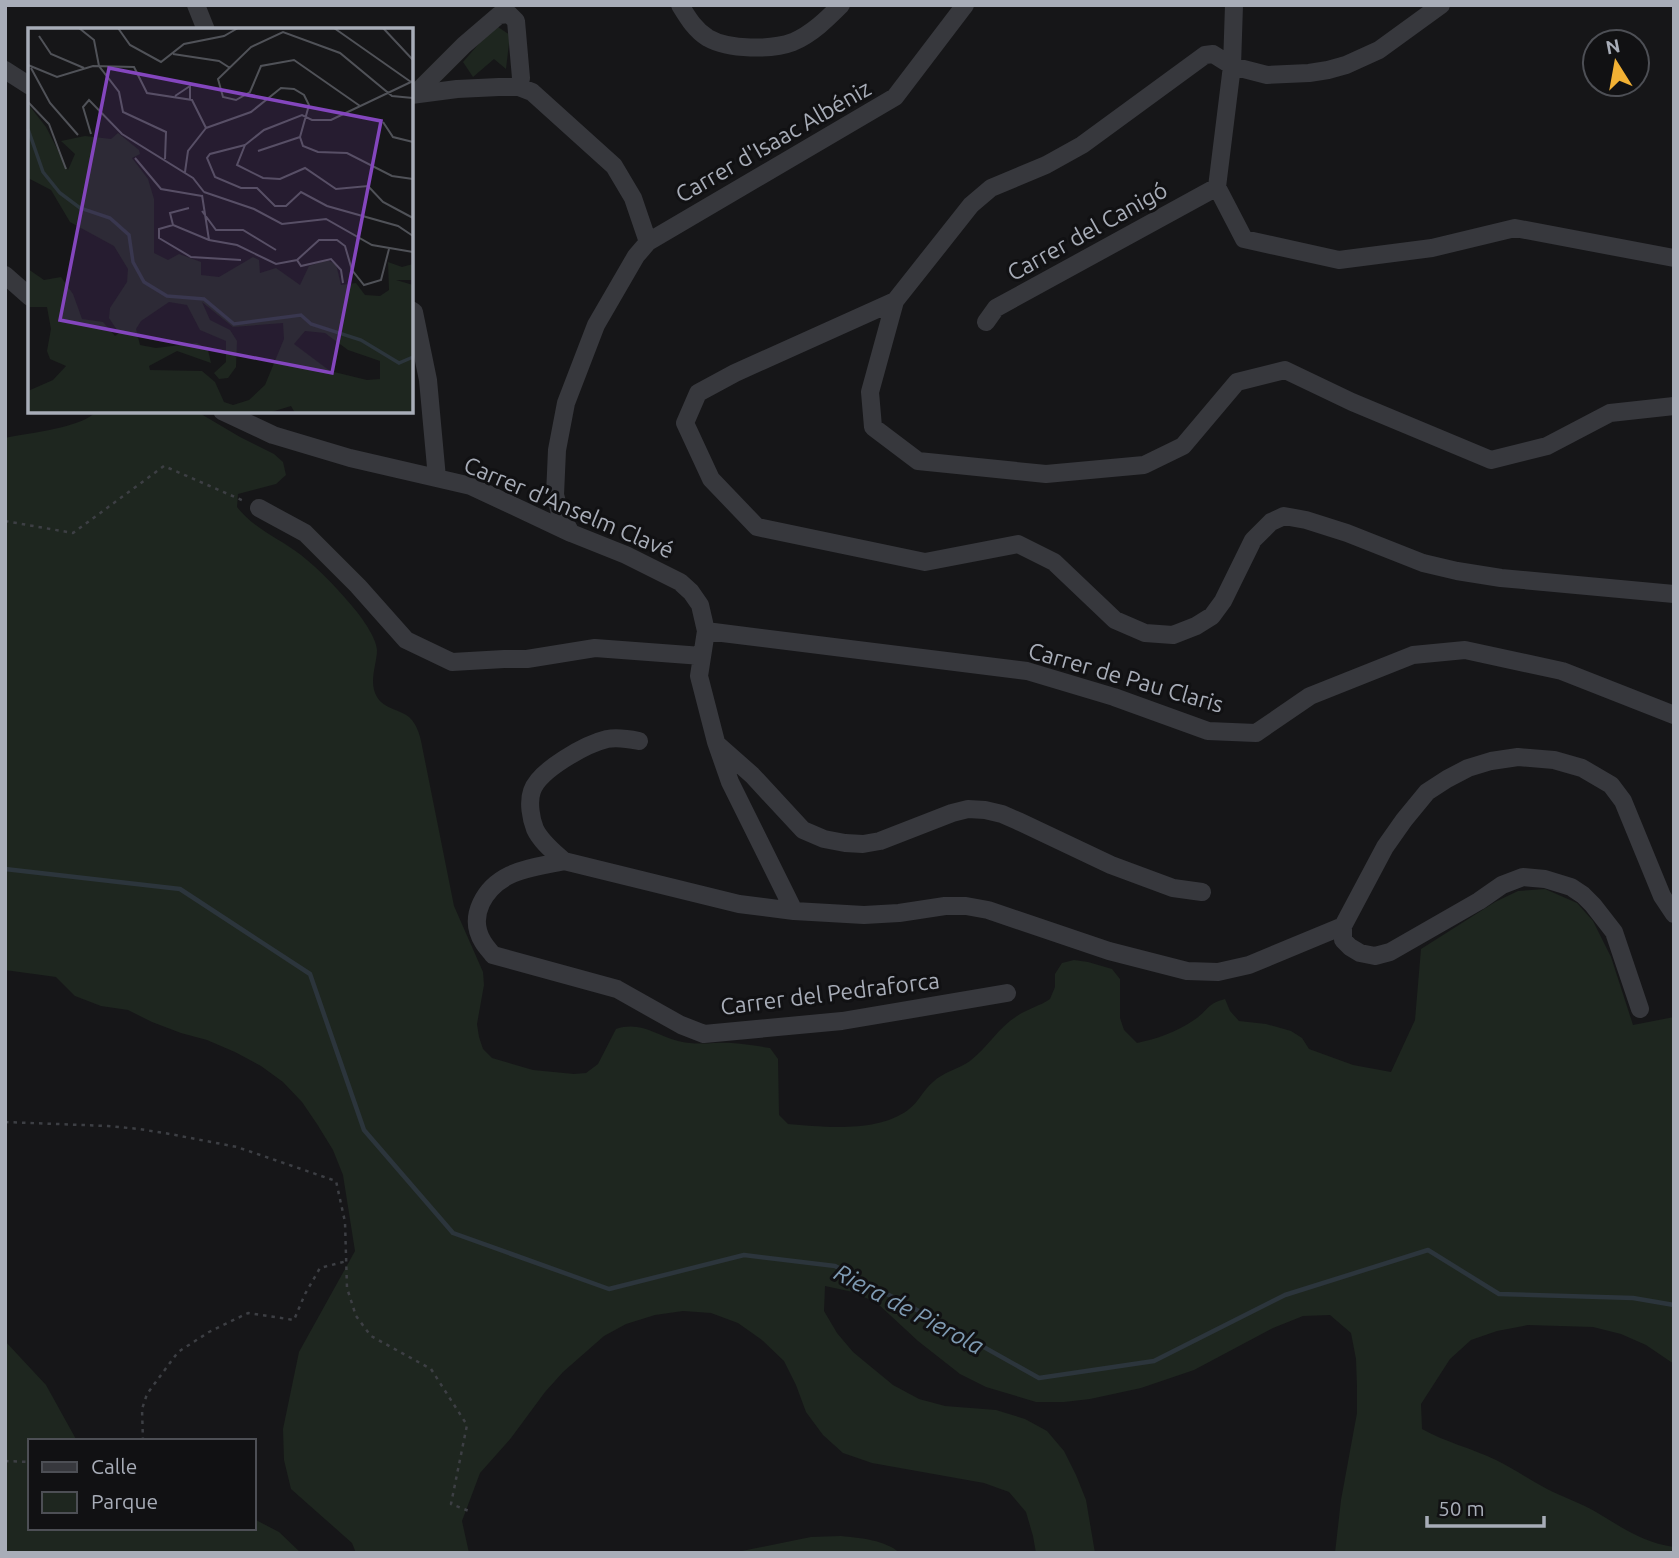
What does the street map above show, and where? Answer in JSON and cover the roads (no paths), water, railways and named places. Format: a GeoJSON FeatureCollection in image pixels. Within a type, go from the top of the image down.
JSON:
{"type":"FeatureCollection","features":[{"type":"Feature","properties":{"kind":"street"},"geometry":{"type":"LineString","coordinates":[[196,5],[205,28]]}},
{"type":"Feature","properties":{"kind":"street"},"geometry":{"type":"LineString","coordinates":[[680,5],[692,24],[710,39],[731,45],[774,47],[795,41],[823,23],[841,5]]}},
{"type":"Feature","properties":{"kind":"street","name":"Carrer d'Isaac Albéniz"},"geometry":{"type":"LineString","coordinates":[[648,242],[895,97],[965,5]]}},
{"type":"Feature","properties":{"kind":"street"},"geometry":{"type":"LineString","coordinates":[[1234,5],[1234,47],[1217,187],[1244,239],[1339,260],[1432,248],[1515,228],[1674,258]]}},
{"type":"Feature","properties":{"kind":"street"},"geometry":{"type":"LineString","coordinates":[[1441,5],[1379,50],[1346,65],[1309,73],[1267,75],[1232,66],[1213,54],[1205,55],[1082,145],[1046,165],[991,188],[971,205],[895,301],[870,392],[873,427],[918,461],[1046,474],[1144,465],[1183,446],[1237,382],[1285,370],[1352,402],[1491,460],[1547,446],[1610,413],[1674,406]]}},
{"type":"Feature","properties":{"kind":"street"},"geometry":{"type":"LineString","coordinates":[[413,94],[499,15],[504,14],[509,14],[516,21],[521,78],[519,87]]}},
{"type":"Feature","properties":{"kind":"street"},"geometry":{"type":"LineString","coordinates":[[5,70],[28,85]]}},
{"type":"Feature","properties":{"kind":"street"},"geometry":{"type":"LineString","coordinates":[[413,94],[499,86],[519,87],[532,92],[614,166],[633,198],[648,242],[636,256],[596,324],[566,404],[557,450],[555,495],[570,533]]}},
{"type":"Feature","properties":{"kind":"street","name":"Carrer del Canigó"},"geometry":{"type":"LineString","coordinates":[[986,323],[996,308],[1217,187]]}},
{"type":"Feature","properties":{"kind":"street"},"geometry":{"type":"LineString","coordinates":[[5,275],[28,295]]}},
{"type":"Feature","properties":{"kind":"street"},"geometry":{"type":"LineString","coordinates":[[895,301],[735,373],[698,393],[685,423],[711,479],[757,527],[925,562],[1018,544],[1054,562],[1115,620],[1145,633],[1173,635],[1212,616],[1223,601],[1253,540],[1271,522],[1284,516],[1347,533],[1423,563],[1457,571],[1501,578],[1674,594]]}},
{"type":"Feature","properties":{"kind":"street"},"geometry":{"type":"LineString","coordinates":[[413,311],[428,380],[437,478]]}},
{"type":"Feature","properties":{"kind":"street","name":"Carrer d'Anselm Clavé"},"geometry":{"type":"LineString","coordinates":[[226,413],[273,435],[350,458],[471,486],[570,533],[626,555],[680,582],[691,592],[700,605],[706,631]]}},
{"type":"Feature","properties":{"kind":"street"},"geometry":{"type":"LineString","coordinates":[[260,508],[305,533],[358,586],[406,640],[452,662],[527,659],[595,648],[702,656]]}},
{"type":"Feature","properties":{"kind":"street"},"geometry":{"type":"LineString","coordinates":[[706,631],[699,676],[716,742],[730,782],[794,911]]}},
{"type":"Feature","properties":{"kind":"street","name":"Carrer de Pau Claris"},"geometry":{"type":"LineString","coordinates":[[706,631],[1027,671],[1114,697],[1208,732],[1256,733],[1310,696],[1400,660],[1413,655],[1465,650],[1562,671],[1674,715]]}},
{"type":"Feature","properties":{"kind":"street"},"geometry":{"type":"LineString","coordinates":[[639,741],[625,738],[607,739],[592,745],[568,756],[546,772],[532,790],[531,809],[535,830],[564,861],[739,904],[794,911],[864,915],[966,906],[988,910],[1110,951],[1187,971],[1218,972],[1250,965],[1343,926]]}},
{"type":"Feature","properties":{"kind":"street"},"geometry":{"type":"LineString","coordinates":[[716,742],[752,775],[803,830],[824,839],[863,844],[880,841],[952,813],[968,809],[985,810],[1002,814],[1111,865],[1173,888],[1202,892]]}},
{"type":"Feature","properties":{"kind":"street"},"geometry":{"type":"LineString","coordinates":[[1640,1009],[1614,932],[1583,895],[1571,887],[1545,878],[1523,877],[1502,885],[1479,901],[1390,951],[1375,956],[1360,953],[1350,947],[1343,940],[1343,926],[1385,847],[1427,792],[1468,768],[1518,757],[1554,760],[1573,765],[1611,785],[1623,801],[1662,897],[1674,914]]}},
{"type":"Feature","properties":{"kind":"street","name":"Carrer del Pedraforca"},"geometry":{"type":"LineString","coordinates":[[564,861],[512,873],[496,883],[481,901],[476,919],[481,940],[493,955],[617,989],[681,1025],[704,1034],[842,1021],[1007,993]]}},
{"type":"Feature","properties":{"kind":"waterway","name":"Riera de Pierola"},"geometry":{"type":"LineString","coordinates":[[5,869],[180,889],[310,974],[364,1130],[453,1233],[609,1289],[744,1255],[835,1266],[1039,1378],[1154,1361],[1285,1295],[1428,1250],[1499,1294],[1633,1298],[1674,1305]]}}]}
